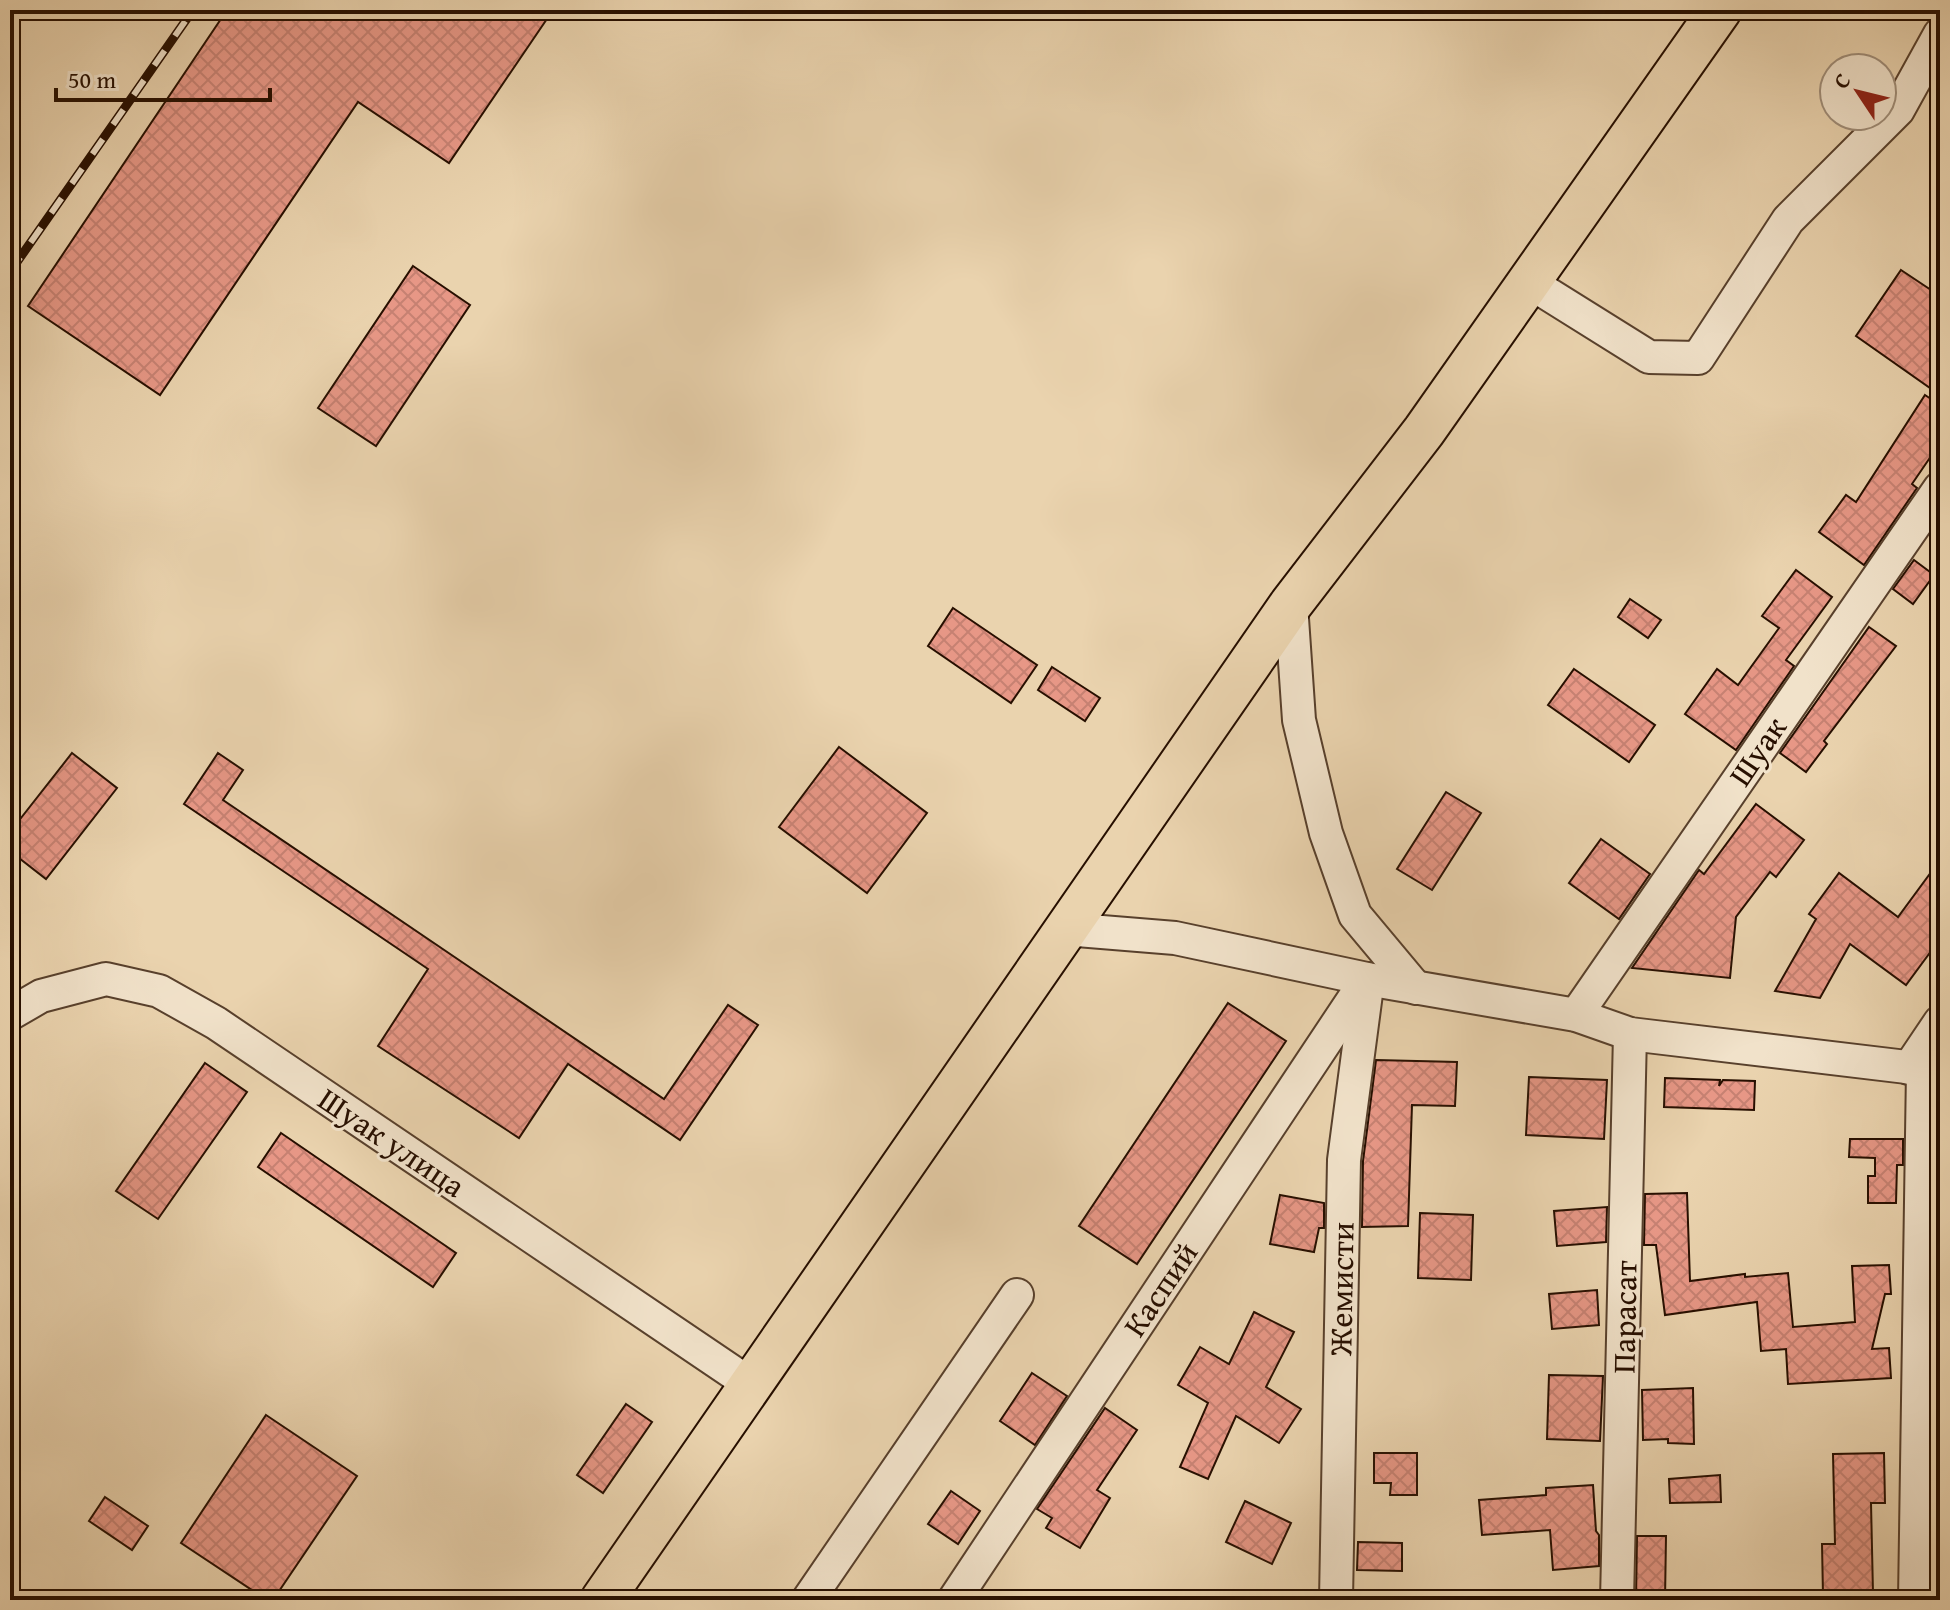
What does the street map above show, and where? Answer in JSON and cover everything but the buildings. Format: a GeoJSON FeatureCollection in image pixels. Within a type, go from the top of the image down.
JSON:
{"type":"FeatureCollection","features":[{"type":"Feature","properties":{"kind":"main road"},"geometry":{"type":"LineString","coordinates":[[602,1600],[753,1386],[1291,604],[1424,431],[1720,10]]}},
{"type":"Feature","properties":{"kind":"street"},"geometry":{"type":"LineString","coordinates":[[1529,282],[1649,357],[1698,358],[1788,220],[1898,110],[1940,34]]}},
{"type":"Feature","properties":{"kind":"street","name":"Шуак"},"geometry":{"type":"LineString","coordinates":[[1576,1015],[1940,488]]}},
{"type":"Feature","properties":{"kind":"street"},"geometry":{"type":"LineString","coordinates":[[1291,604],[1299,720],[1326,833],[1355,915],[1416,988]]}},
{"type":"Feature","properties":{"kind":"street"},"geometry":{"type":"LineString","coordinates":[[1065,929],[1175,938],[1367,979],[1576,1015],[1630,1034],[1924,1070]]}},
{"type":"Feature","properties":{"kind":"street","name":"Шуак улица"},"geometry":{"type":"LineString","coordinates":[[10,1014],[41,996],[106,979],[159,991],[216,1023],[753,1386]]}},
{"type":"Feature","properties":{"kind":"street","name":"Каспий"},"geometry":{"type":"LineString","coordinates":[[954,1600],[1367,979]]}},
{"type":"Feature","properties":{"kind":"street","name":"Жемисти"},"geometry":{"type":"LineString","coordinates":[[1336,1600],[1344,1160],[1367,979]]}},
{"type":"Feature","properties":{"kind":"street"},"geometry":{"type":"LineString","coordinates":[[1915,1600],[1924,1070],[1940,1022]]}},
{"type":"Feature","properties":{"kind":"street","name":"Парасат"},"geometry":{"type":"LineString","coordinates":[[1617,1600],[1630,1034]]}},
{"type":"Feature","properties":{"kind":"street"},"geometry":{"type":"LineString","coordinates":[[808,1600],[1017,1295]]}},
{"type":"Feature","properties":{"kind":"railway"},"geometry":{"type":"LineString","coordinates":[[10,272],[193,10]]}}]}
